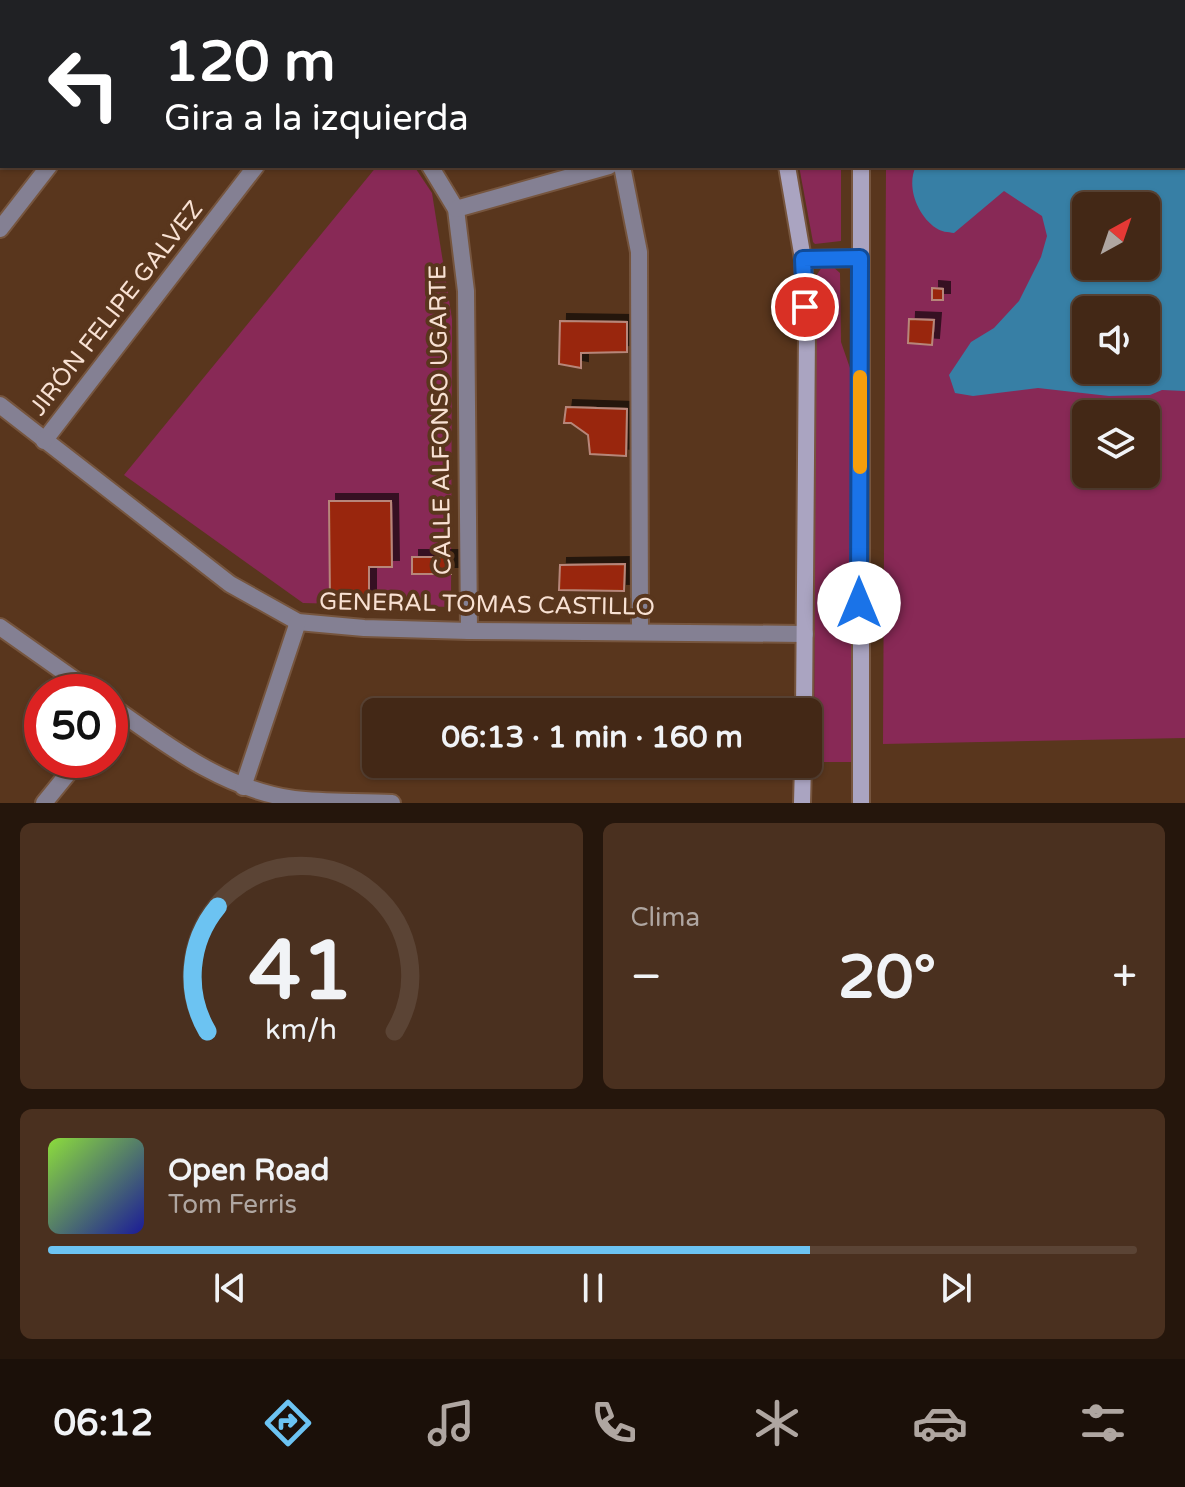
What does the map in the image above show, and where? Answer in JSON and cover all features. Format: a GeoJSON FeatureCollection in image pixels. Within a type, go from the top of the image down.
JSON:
{"type":"FeatureCollection","features":[{"type":"Feature","properties":{"kind":"main road"},"geometry":{"type":"LineString","coordinates":[[787,168],[803,259],[807,332],[804,698]]}},
{"type":"Feature","properties":{"kind":"main road"},"geometry":{"type":"LineString","coordinates":[[861,168],[861,803]]}},
{"type":"Feature","properties":{"kind":"main road"},"geometry":{"type":"LineString","coordinates":[[803,259],[860,258]]}},
{"type":"Feature","properties":{"kind":"main road"},"geometry":{"type":"LineString","coordinates":[[802,803],[803,778]]}},
{"type":"Feature","properties":{"kind":"street"},"geometry":{"type":"LineString","coordinates":[[0,229],[47,168]]}},
{"type":"Feature","properties":{"kind":"street","name":"JIRÓN FELIPE GALVEZ"},"geometry":{"type":"LineString","coordinates":[[44,441],[254,168]]}},
{"type":"Feature","properties":{"kind":"street","name":"CALLE ALFONSO UGARTE"},"geometry":{"type":"LineString","coordinates":[[431,168],[456,209],[466,291],[469,631]]}},
{"type":"Feature","properties":{"kind":"street"},"geometry":{"type":"LineString","coordinates":[[456,209],[602,168]]}},
{"type":"Feature","properties":{"kind":"street"},"geometry":{"type":"LineString","coordinates":[[622,168],[639,252],[640,632]]}},
{"type":"Feature","properties":{"kind":"street","name":"GENERAL TOMAS CASTILLO"},"geometry":{"type":"LineString","coordinates":[[0,405],[230,584],[298,622],[364,628],[469,631],[805,634]]}},
{"type":"Feature","properties":{"kind":"street"},"geometry":{"type":"LineString","coordinates":[[243,787],[298,622]]}},
{"type":"Feature","properties":{"kind":"street"},"geometry":{"type":"LineString","coordinates":[[0,627],[67,674]]}},
{"type":"Feature","properties":{"kind":"street"},"geometry":{"type":"LineString","coordinates":[[128,721],[214,774],[243,787],[294,799],[392,803]]}},
{"type":"Feature","properties":{"kind":"street"},"geometry":{"type":"LineString","coordinates":[[44,803],[64,778]]}},
{"type":"Feature","properties":{"kind":"shaded area"},"geometry":{"type":"Polygon","coordinates":[[[375,168],[415,168],[432,193],[452,319],[451,607],[303,603],[124,475],[375,168]]]}},
{"type":"Feature","properties":{"kind":"shaded area"},"geometry":{"type":"Polygon","coordinates":[[[799,168],[841,168],[841,241],[813,242],[799,168]]]}},
{"type":"Feature","properties":{"kind":"shaded area"},"geometry":{"type":"Polygon","coordinates":[[[886,168],[1185,168],[1185,738],[883,744],[886,168]]]}},
{"type":"Feature","properties":{"kind":"shaded area"},"geometry":{"type":"Polygon","coordinates":[[[832,266],[840,273],[841,342],[851,371],[851,762],[822,762],[822,698],[814,698],[816,276],[822,267],[832,266]]]}},
{"type":"Feature","properties":{"kind":"water"},"geometry":{"type":"Polygon","coordinates":[[[915,168],[1185,168],[1185,391],[1162,390],[1150,395],[1109,396],[1038,388],[973,396],[955,393],[949,375],[971,342],[994,328],[1019,301],[1041,257],[1047,236],[1042,216],[1004,191],[954,233],[945,232],[923,216],[915,200],[912,182],[915,168]]]}},
{"type":"Feature","properties":{"kind":"building"},"geometry":{"type":"Polygon","coordinates":[[[932,288],[943,289],[943,300],[932,300],[932,288]]]}},
{"type":"Feature","properties":{"kind":"building"},"geometry":{"type":"Polygon","coordinates":[[[909,319],[934,320],[932,345],[908,343],[909,319]]]}},
{"type":"Feature","properties":{"kind":"building"},"geometry":{"type":"Polygon","coordinates":[[[560,321],[627,322],[627,352],[581,353],[581,368],[559,364],[560,321]]]}},
{"type":"Feature","properties":{"kind":"building"},"geometry":{"type":"Polygon","coordinates":[[[566,407],[627,409],[626,456],[590,454],[588,435],[571,423],[564,423],[566,407]]]}},
{"type":"Feature","properties":{"kind":"building"},"geometry":{"type":"Polygon","coordinates":[[[329,501],[391,501],[392,567],[369,567],[369,601],[330,601],[329,501]]]}},
{"type":"Feature","properties":{"kind":"building"},"geometry":{"type":"Polygon","coordinates":[[[412,557],[451,557],[451,574],[412,574],[412,557]]]}},
{"type":"Feature","properties":{"kind":"building"},"geometry":{"type":"Polygon","coordinates":[[[625,564],[624,591],[559,590],[560,565],[625,564]]]}},
{"type":"Feature","properties":{"kind":"slow traffic"},"geometry":{"type":"LineString","coordinates":[[860,377],[860,467]]}},
{"type":"Feature","properties":{"kind":"route"},"geometry":{"type":"LineString","coordinates":[[805,307],[803,259],[860,258],[859,603]]}}]}
